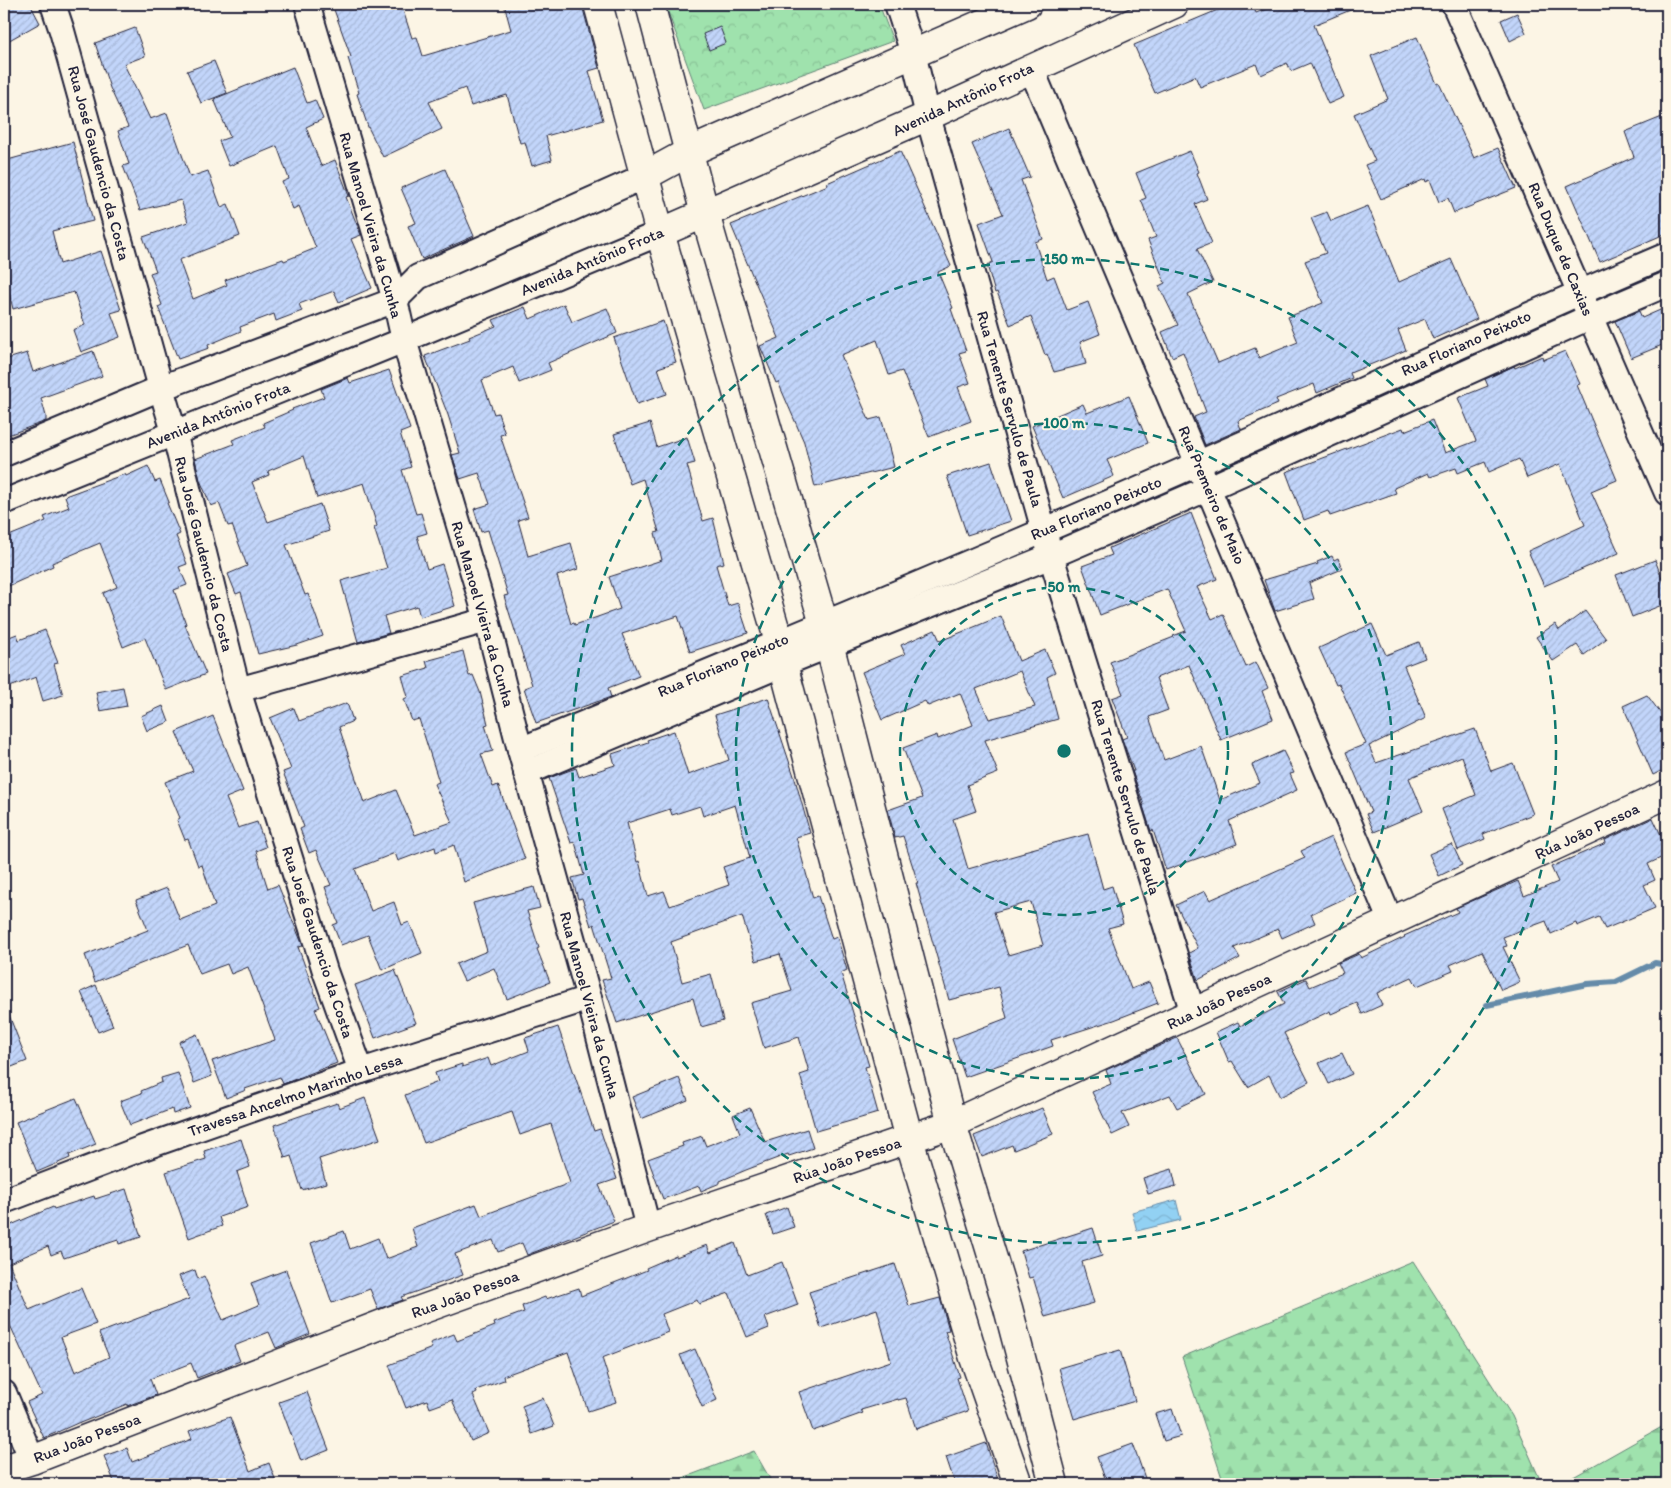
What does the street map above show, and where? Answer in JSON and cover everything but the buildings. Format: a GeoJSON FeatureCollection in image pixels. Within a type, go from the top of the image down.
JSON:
{"type":"FeatureCollection","features":[{"type":"Feature","properties":{"kind":"street","name":"Rua José Gaudencio da Costa"},"geometry":{"type":"LineString","coordinates":[[53,4],[160,388],[174,432],[238,690],[325,971],[361,1071]]}},
{"type":"Feature","properties":{"kind":"street","name":"Rua Manoel Vieira da Cunha"},"geometry":{"type":"LineString","coordinates":[[307,4],[487,620],[526,773],[589,998],[648,1228]]}},
{"type":"Feature","properties":{"kind":"street"},"geometry":{"type":"LineString","coordinates":[[598,4],[660,233],[781,653],[909,1139],[974,1358],[1018,1484]]}},
{"type":"Feature","properties":{"kind":"street"},"geometry":{"type":"LineString","coordinates":[[650,4],[705,214],[827,635],[952,1124],[1008,1308],[1054,1484]]}},
{"type":"Feature","properties":{"kind":"street","name":"Rua Tenente Servulo de Paula"},"geometry":{"type":"LineString","coordinates":[[897,4],[913,53],[928,116],[1051,556],[1193,1013]]}},
{"type":"Feature","properties":{"kind":"street"},"geometry":{"type":"LineString","coordinates":[[4,454],[160,388],[395,300],[418,277],[645,176],[689,152],[1027,4]]}},
{"type":"Feature","properties":{"kind":"street","name":"Avenida Antônio Frota"},"geometry":{"type":"LineString","coordinates":[[4,502],[404,340],[705,214],[928,116],[1174,4]]}},
{"type":"Feature","properties":{"kind":"street","name":"Rua Duque de Caxias"},"geometry":{"type":"LineString","coordinates":[[1454,4],[1667,493]]}},
{"type":"Feature","properties":{"kind":"street","name":"Rua Premeiro de Maio"},"geometry":{"type":"LineString","coordinates":[[1031,68],[1391,922]]}},
{"type":"Feature","properties":{"kind":"street","name":"Rua Floriano Peixoto"},"geometry":{"type":"LineString","coordinates":[[827,635],[1044,530],[1198,464],[1580,292],[1667,255]]}},
{"type":"Feature","properties":{"kind":"street","name":"Rua Floriano Peixoto"},"geometry":{"type":"LineString","coordinates":[[520,750],[827,635],[1051,556],[1209,488],[1667,284]]}},
{"type":"Feature","properties":{"kind":"street"},"geometry":{"type":"LineString","coordinates":[[238,690],[487,620]]}},
{"type":"Feature","properties":{"kind":"street","name":"Rua Floriano Peixoto"},"geometry":{"type":"LineString","coordinates":[[526,773],[781,653]]}},
{"type":"Feature","properties":{"kind":"street","name":"Rua João Pessoa"},"geometry":{"type":"LineString","coordinates":[[4,1469],[32,1460],[390,1321],[648,1228],[952,1124],[1667,794]]}},
{"type":"Feature","properties":{"kind":"street","name":"Travessa Ancelmo Marinho Lessa"},"geometry":{"type":"LineString","coordinates":[[4,1201],[140,1149],[361,1071],[589,998]]}},
{"type":"Feature","properties":{"kind":"street"},"geometry":{"type":"LineString","coordinates":[[4,1393],[32,1460]]}},
{"type":"Feature","properties":{"kind":"green space"},"geometry":{"type":"Polygon","coordinates":[[[665,4],[879,4],[893,41],[704,110],[665,4]]]}},
{"type":"Feature","properties":{"kind":"green space"},"geometry":{"type":"Polygon","coordinates":[[[1413,1261],[1512,1416],[1542,1484],[1224,1484],[1182,1357],[1413,1261]]]}},
{"type":"Feature","properties":{"kind":"green space"},"geometry":{"type":"Polygon","coordinates":[[[1667,1424],[1667,1484],[1561,1484],[1667,1424]]]}},
{"type":"Feature","properties":{"kind":"green space"},"geometry":{"type":"Polygon","coordinates":[[[754,1451],[773,1484],[667,1484],[754,1451]]]}},
{"type":"Feature","properties":{"kind":"water"},"geometry":{"type":"Polygon","coordinates":[[[1176,1200],[1181,1220],[1137,1231],[1132,1212],[1176,1200]]]}},
{"type":"Feature","properties":{"kind":"waterway"},"geometry":{"type":"LineString","coordinates":[[1487,1005],[1587,984],[1616,982],[1655,963],[1667,965]]}}]}
